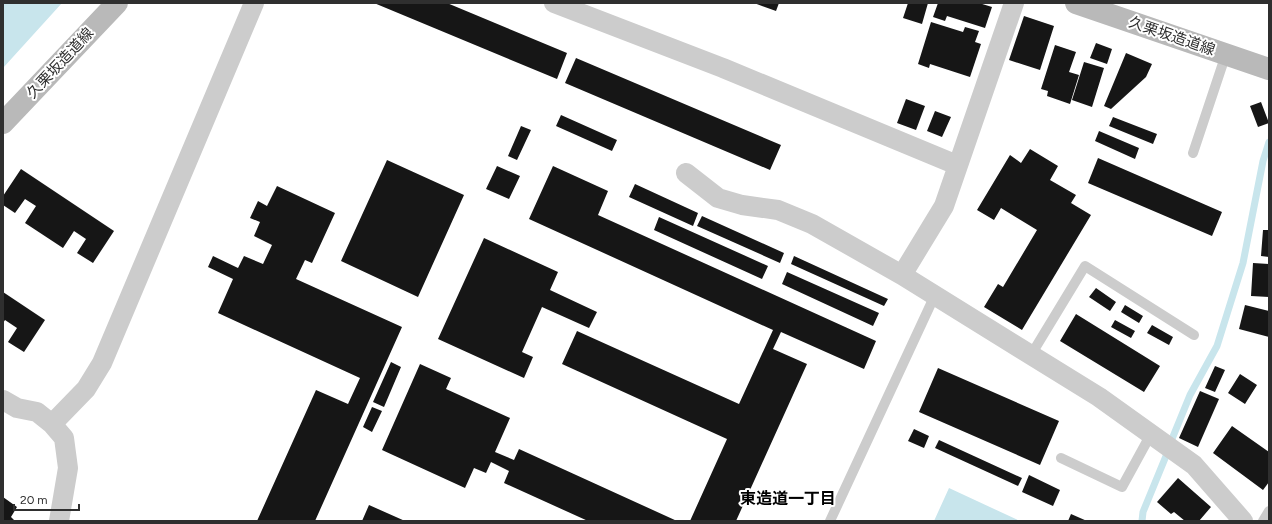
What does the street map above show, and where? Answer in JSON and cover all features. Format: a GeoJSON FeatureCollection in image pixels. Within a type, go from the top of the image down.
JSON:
{"type":"FeatureCollection","features":[{"type":"Feature","properties":{"kind":"main road","name":"久栗坂造道線"},"geometry":{"type":"LineString","coordinates":[[3,124],[117,3]]}},
{"type":"Feature","properties":{"kind":"main road","name":"久栗坂造道線"},"geometry":{"type":"LineString","coordinates":[[1076,3],[1269,69]]}},
{"type":"Feature","properties":{"kind":"street"},"geometry":{"type":"LineString","coordinates":[[52,424],[86,389],[102,363],[254,3]]}},
{"type":"Feature","properties":{"kind":"street"},"geometry":{"type":"LineString","coordinates":[[554,3],[723,68],[957,166]]}},
{"type":"Feature","properties":{"kind":"street"},"geometry":{"type":"LineString","coordinates":[[902,274],[944,206],[1014,3]]}},
{"type":"Feature","properties":{"kind":"street"},"geometry":{"type":"LineString","coordinates":[[686,173],[718,198],[742,205],[778,210],[812,224],[902,274],[1032,355],[1098,397],[1194,465],[1243,521]]}},
{"type":"Feature","properties":{"kind":"street"},"geometry":{"type":"LineString","coordinates":[[3,400],[17,408],[37,412],[52,424],[64,438],[68,468],[58,521]]}},
{"type":"Feature","properties":{"kind":"lane"},"geometry":{"type":"LineString","coordinates":[[1193,153],[1226,54]]}},
{"type":"Feature","properties":{"kind":"lane"},"geometry":{"type":"LineString","coordinates":[[1032,355],[1085,266],[1194,335]]}},
{"type":"Feature","properties":{"kind":"lane"},"geometry":{"type":"LineString","coordinates":[[830,521],[935,295]]}},
{"type":"Feature","properties":{"kind":"lane"},"geometry":{"type":"LineString","coordinates":[[1061,458],[1122,486],[1151,434]]}},
{"type":"Feature","properties":{"kind":"lane"},"geometry":{"type":"LineString","coordinates":[[1263,521],[1269,511]]}},
{"type":"Feature","properties":{"kind":"water"},"geometry":{"type":"Polygon","coordinates":[[[3,3],[62,3],[3,68],[3,3]]]}},
{"type":"Feature","properties":{"kind":"water"},"geometry":{"type":"Polygon","coordinates":[[[949,488],[1020,521],[934,521],[949,488]]]}},
{"type":"Feature","properties":{"kind":"building"},"geometry":{"type":"Polygon","coordinates":[[[374,3],[447,3],[567,53],[557,79],[374,3]]]}},
{"type":"Feature","properties":{"kind":"building"},"geometry":{"type":"Polygon","coordinates":[[[754,3],[779,3],[776,11],[754,3]]]}},
{"type":"Feature","properties":{"kind":"building"},"geometry":{"type":"Polygon","coordinates":[[[908,3],[928,3],[922,24],[903,18],[908,3]]]}},
{"type":"Feature","properties":{"kind":"building"},"geometry":{"type":"Polygon","coordinates":[[[938,3],[979,3],[992,7],[985,28],[947,16],[945,21],[933,17],[938,3]]]}},
{"type":"Feature","properties":{"kind":"building"},"geometry":{"type":"Polygon","coordinates":[[[1024,16],[1054,26],[1040,70],[1009,60],[1024,16]]]}},
{"type":"Feature","properties":{"kind":"building"},"geometry":{"type":"Polygon","coordinates":[[[931,22],[963,32],[965,27],[979,31],[975,42],[981,44],[970,77],[930,64],[929,68],[918,64],[931,22]]]}},
{"type":"Feature","properties":{"kind":"building"},"geometry":{"type":"Polygon","coordinates":[[[1096,43],[1112,49],[1107,64],[1090,58],[1096,43]]]}},
{"type":"Feature","properties":{"kind":"building"},"geometry":{"type":"Polygon","coordinates":[[[1055,45],[1076,52],[1069,72],[1079,75],[1070,104],[1047,96],[1048,91],[1041,89],[1055,45]]]}},
{"type":"Feature","properties":{"kind":"building"},"geometry":{"type":"Polygon","coordinates":[[[1126,53],[1152,64],[1146,77],[1111,109],[1104,106],[1126,53]]]}},
{"type":"Feature","properties":{"kind":"building"},"geometry":{"type":"Polygon","coordinates":[[[576,58],[781,145],[770,170],[565,83],[576,58]]]}},
{"type":"Feature","properties":{"kind":"building"},"geometry":{"type":"Polygon","coordinates":[[[1084,62],[1104,68],[1092,107],[1072,100],[1084,62]]]}},
{"type":"Feature","properties":{"kind":"building"},"geometry":{"type":"Polygon","coordinates":[[[906,99],[925,106],[916,130],[897,123],[906,99]]]}},
{"type":"Feature","properties":{"kind":"building"},"geometry":{"type":"Polygon","coordinates":[[[1261,102],[1269,123],[1258,127],[1250,106],[1261,102]]]}},
{"type":"Feature","properties":{"kind":"building"},"geometry":{"type":"Polygon","coordinates":[[[935,111],[951,117],[942,137],[927,131],[935,111]]]}},
{"type":"Feature","properties":{"kind":"building"},"geometry":{"type":"Polygon","coordinates":[[[561,115],[617,140],[612,151],[556,126],[561,115]]]}},
{"type":"Feature","properties":{"kind":"building"},"geometry":{"type":"Polygon","coordinates":[[[1113,117],[1157,134],[1153,144],[1109,126],[1113,117]]]}},
{"type":"Feature","properties":{"kind":"building"},"geometry":{"type":"Polygon","coordinates":[[[521,126],[531,130],[517,160],[508,156],[521,126]]]}},
{"type":"Feature","properties":{"kind":"building"},"geometry":{"type":"Polygon","coordinates":[[[1099,131],[1139,148],[1135,159],[1095,141],[1099,131]]]}},
{"type":"Feature","properties":{"kind":"building"},"geometry":{"type":"Polygon","coordinates":[[[1030,149],[1058,166],[1050,180],[1076,195],[1071,203],[1091,215],[1022,330],[984,307],[998,284],[1003,287],[1037,230],[1001,208],[994,220],[977,210],[1010,155],[1021,163],[1030,149]]]}},
{"type":"Feature","properties":{"kind":"building"},"geometry":{"type":"Polygon","coordinates":[[[1098,158],[1222,212],[1212,236],[1088,183],[1098,158]]]}},
{"type":"Feature","properties":{"kind":"building"},"geometry":{"type":"Polygon","coordinates":[[[387,160],[464,195],[418,297],[341,261],[387,160]]]}},
{"type":"Feature","properties":{"kind":"building"},"geometry":{"type":"Polygon","coordinates":[[[497,166],[520,176],[509,199],[486,189],[497,166]]]}},
{"type":"Feature","properties":{"kind":"building"},"geometry":{"type":"Polygon","coordinates":[[[553,166],[608,191],[598,215],[876,341],[864,369],[781,332],[773,349],[807,364],[736,521],[690,521],[727,439],[562,364],[577,331],[739,404],[773,330],[529,219],[553,166]]]}},
{"type":"Feature","properties":{"kind":"building"},"geometry":{"type":"Polygon","coordinates":[[[21,169],[114,231],[93,263],[77,253],[86,239],[74,231],[63,248],[25,223],[36,206],[25,199],[15,213],[3,205],[3,196],[21,169]]]}},
{"type":"Feature","properties":{"kind":"building"},"geometry":{"type":"Polygon","coordinates":[[[635,184],[698,213],[693,226],[629,197],[635,184]]]}},
{"type":"Feature","properties":{"kind":"building"},"geometry":{"type":"Polygon","coordinates":[[[277,186],[335,213],[312,263],[305,260],[296,279],[402,327],[315,521],[257,521],[316,390],[348,404],[360,378],[218,313],[233,279],[208,267],[213,256],[238,268],[244,256],[263,264],[272,245],[254,236],[260,222],[250,218],[258,201],[267,206],[277,186]]]}},
{"type":"Feature","properties":{"kind":"building"},"geometry":{"type":"Polygon","coordinates":[[[702,216],[784,253],[780,263],[697,226],[702,216]]]}},
{"type":"Feature","properties":{"kind":"building"},"geometry":{"type":"Polygon","coordinates":[[[659,217],[768,266],[762,279],[654,230],[659,217]]]}},
{"type":"Feature","properties":{"kind":"building"},"geometry":{"type":"Polygon","coordinates":[[[1263,230],[1269,230],[1269,257],[1261,256],[1263,230]]]}},
{"type":"Feature","properties":{"kind":"building"},"geometry":{"type":"Polygon","coordinates":[[[484,238],[558,272],[550,290],[597,312],[589,328],[542,307],[522,352],[533,357],[524,378],[438,339],[484,238]]]}},
{"type":"Feature","properties":{"kind":"building"},"geometry":{"type":"Polygon","coordinates":[[[794,256],[888,299],[884,306],[791,264],[794,256]]]}},
{"type":"Feature","properties":{"kind":"building"},"geometry":{"type":"Polygon","coordinates":[[[1253,263],[1269,264],[1269,297],[1251,296],[1253,263]]]}},
{"type":"Feature","properties":{"kind":"building"},"geometry":{"type":"Polygon","coordinates":[[[787,272],[879,313],[873,326],[782,284],[787,272]]]}},
{"type":"Feature","properties":{"kind":"building"},"geometry":{"type":"Polygon","coordinates":[[[1096,288],[1116,302],[1110,311],[1089,297],[1096,288]]]}},
{"type":"Feature","properties":{"kind":"building"},"geometry":{"type":"Polygon","coordinates":[[[3,292],[45,320],[24,352],[8,342],[17,328],[5,320],[3,323],[3,292]]]}},
{"type":"Feature","properties":{"kind":"building"},"geometry":{"type":"Polygon","coordinates":[[[1125,305],[1143,316],[1139,323],[1121,312],[1125,305]]]}},
{"type":"Feature","properties":{"kind":"building"},"geometry":{"type":"Polygon","coordinates":[[[1245,305],[1269,311],[1269,337],[1239,329],[1245,305]]]}},
{"type":"Feature","properties":{"kind":"building"},"geometry":{"type":"Polygon","coordinates":[[[1076,314],[1160,366],[1144,392],[1060,341],[1076,314]]]}},
{"type":"Feature","properties":{"kind":"building"},"geometry":{"type":"Polygon","coordinates":[[[1115,320],[1135,331],[1131,338],[1111,327],[1115,320]]]}},
{"type":"Feature","properties":{"kind":"building"},"geometry":{"type":"Polygon","coordinates":[[[1152,325],[1173,337],[1169,345],[1147,333],[1152,325]]]}},
{"type":"Feature","properties":{"kind":"building"},"geometry":{"type":"Polygon","coordinates":[[[391,362],[401,367],[384,407],[373,402],[391,362]]]}},
{"type":"Feature","properties":{"kind":"building"},"geometry":{"type":"Polygon","coordinates":[[[420,364],[451,378],[446,389],[510,418],[495,452],[514,460],[519,449],[677,521],[588,521],[504,483],[509,471],[491,462],[486,473],[474,468],[465,488],[382,450],[420,364]]]}},
{"type":"Feature","properties":{"kind":"building"},"geometry":{"type":"Polygon","coordinates":[[[1215,366],[1225,370],[1215,392],[1205,388],[1215,366]]]}},
{"type":"Feature","properties":{"kind":"building"},"geometry":{"type":"Polygon","coordinates":[[[938,368],[1059,421],[1040,465],[919,412],[938,368]]]}},
{"type":"Feature","properties":{"kind":"building"},"geometry":{"type":"Polygon","coordinates":[[[1240,374],[1257,385],[1245,404],[1228,393],[1240,374]]]}},
{"type":"Feature","properties":{"kind":"building"},"geometry":{"type":"Polygon","coordinates":[[[1200,391],[1219,399],[1198,447],[1179,438],[1200,391]]]}},
{"type":"Feature","properties":{"kind":"building"},"geometry":{"type":"Polygon","coordinates":[[[372,407],[382,411],[372,432],[363,427],[372,407]]]}},
{"type":"Feature","properties":{"kind":"building"},"geometry":{"type":"Polygon","coordinates":[[[1232,426],[1269,452],[1269,482],[1263,490],[1213,453],[1232,426]]]}},
{"type":"Feature","properties":{"kind":"building"},"geometry":{"type":"Polygon","coordinates":[[[914,429],[929,436],[924,448],[908,441],[914,429]]]}},
{"type":"Feature","properties":{"kind":"building"},"geometry":{"type":"Polygon","coordinates":[[[939,440],[1022,478],[1018,486],[935,448],[939,440]]]}},
{"type":"Feature","properties":{"kind":"building"},"geometry":{"type":"Polygon","coordinates":[[[1029,475],[1060,490],[1053,506],[1022,492],[1029,475]]]}},
{"type":"Feature","properties":{"kind":"building"},"geometry":{"type":"Polygon","coordinates":[[[1178,478],[1211,507],[1199,521],[1185,521],[1174,512],[1171,514],[1157,502],[1178,478]]]}},
{"type":"Feature","properties":{"kind":"building"},"geometry":{"type":"Polygon","coordinates":[[[3,497],[17,507],[11,517],[15,521],[3,521],[3,497]]]}},
{"type":"Feature","properties":{"kind":"building"},"geometry":{"type":"Polygon","coordinates":[[[369,505],[405,521],[362,521],[369,505]]]}},
{"type":"Feature","properties":{"kind":"building"},"geometry":{"type":"Polygon","coordinates":[[[1071,514],[1087,521],[1068,521],[1071,514]]]}},
{"type":"Feature","properties":{"kind":"waterway"},"geometry":{"type":"LineString","coordinates":[[1172,439],[1190,395],[1217,346],[1243,263],[1263,161],[1269,142]]}},
{"type":"Feature","properties":{"kind":"waterway"},"geometry":{"type":"LineString","coordinates":[[1142,521],[1143,512],[1166,456]]}},
{"type":"Feature","properties":{"kind":"district","name":"東造道一丁目"},"geometry":{"type":"Point","coordinates":[788,498]}}]}
